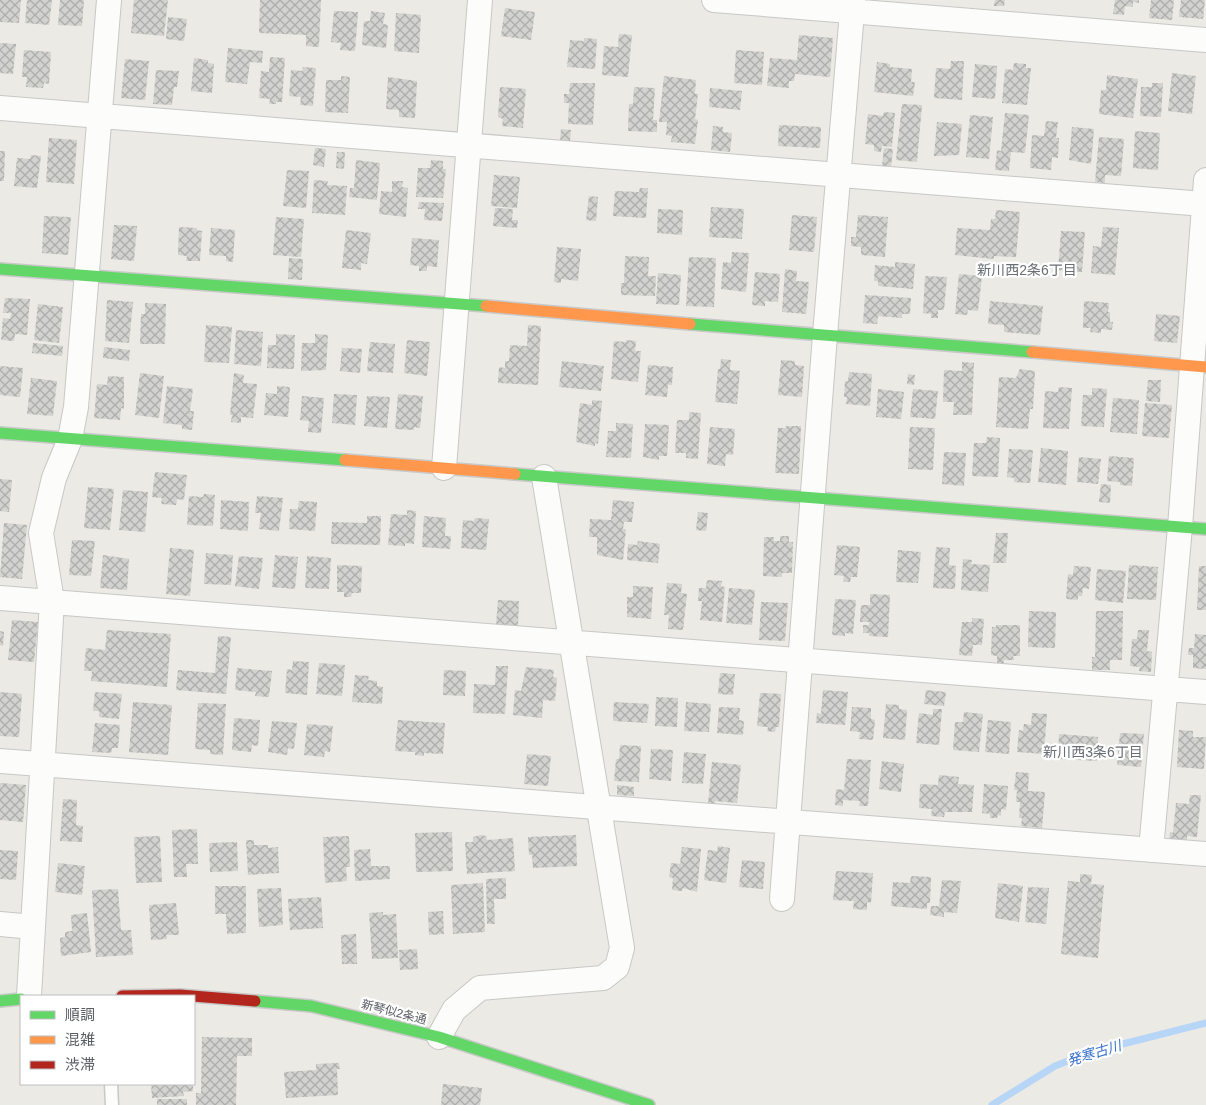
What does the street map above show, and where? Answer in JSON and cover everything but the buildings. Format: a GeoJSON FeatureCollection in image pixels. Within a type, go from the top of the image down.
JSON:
{"type":"FeatureCollection","features":[{"type":"Feature","properties":{"kind":"street"},"geometry":{"type":"LineString","coordinates":[[29,995],[52,602],[41,534],[54,478],[70,439],[76,407],[109,0]]}},
{"type":"Feature","properties":{"kind":"street"},"geometry":{"type":"LineString","coordinates":[[444,468],[480,0]]}},
{"type":"Feature","properties":{"kind":"street"},"geometry":{"type":"LineString","coordinates":[[714,0],[853,6],[1206,40]]}},
{"type":"Feature","properties":{"kind":"street"},"geometry":{"type":"LineString","coordinates":[[782,899],[802,661],[825,335],[853,6]]}},
{"type":"Feature","properties":{"kind":"street"},"geometry":{"type":"LineString","coordinates":[[0,108],[1204,204]]}},
{"type":"Feature","properties":{"kind":"street"},"geometry":{"type":"LineString","coordinates":[[1151,850],[1180,527],[1199,366],[1206,180]]}},
{"type":"Feature","properties":{"kind":"street"},"geometry":{"type":"LineString","coordinates":[[0,269],[87,274],[1199,366]]}},
{"type":"Feature","properties":{"kind":"street"},"geometry":{"type":"LineString","coordinates":[[0,433],[1206,529]]}},
{"type":"Feature","properties":{"kind":"street"},"geometry":{"type":"LineString","coordinates":[[439,1037],[454,1010],[480,988],[604,978],[617,967],[622,948],[597,807],[544,476]]}},
{"type":"Feature","properties":{"kind":"street"},"geometry":{"type":"LineString","coordinates":[[0,598],[1206,692]]}},
{"type":"Feature","properties":{"kind":"street"},"geometry":{"type":"LineString","coordinates":[[0,761],[1206,854]]}},
{"type":"Feature","properties":{"kind":"street"},"geometry":{"type":"LineString","coordinates":[[0,924],[33,927]]}},
{"type":"Feature","properties":{"kind":"street","name":"新琴似2条通"},"geometry":{"type":"LineString","coordinates":[[195,996],[311,1006],[439,1037],[649,1105]]}},
{"type":"Feature","properties":{"kind":"street"},"geometry":{"type":"LineString","coordinates":[[0,1001],[20,999]]}},
{"type":"Feature","properties":{"kind":"lane"},"geometry":{"type":"LineString","coordinates":[[111,1085],[112,1105]]}},
{"type":"Feature","properties":{"kind":"waterway","name":"発寒古川"},"geometry":{"type":"LineString","coordinates":[[992,1105],[1055,1066],[1091,1052],[1206,1023]]}},
{"type":"Feature","properties":{"kind":"traffic: fast"},"geometry":{"type":"LineString","coordinates":[[0,269],[486,306]]}},
{"type":"Feature","properties":{"kind":"traffic: fast"},"geometry":{"type":"LineString","coordinates":[[690,324],[1032,352]]}},
{"type":"Feature","properties":{"kind":"traffic: fast"},"geometry":{"type":"LineString","coordinates":[[0,433],[345,460]]}},
{"type":"Feature","properties":{"kind":"traffic: fast"},"geometry":{"type":"LineString","coordinates":[[515,474],[1206,529]]}},
{"type":"Feature","properties":{"kind":"traffic: fast"},"geometry":{"type":"LineString","coordinates":[[0,1001],[20,999]]}},
{"type":"Feature","properties":{"kind":"traffic: fast"},"geometry":{"type":"LineString","coordinates":[[255,1001],[311,1006],[439,1037],[649,1105]]}},
{"type":"Feature","properties":{"kind":"traffic: slow"},"geometry":{"type":"LineString","coordinates":[[486,306],[690,324]]}},
{"type":"Feature","properties":{"kind":"traffic: slow"},"geometry":{"type":"LineString","coordinates":[[1032,352],[1206,367]]}},
{"type":"Feature","properties":{"kind":"traffic: slow"},"geometry":{"type":"LineString","coordinates":[[345,460],[515,474]]}},
{"type":"Feature","properties":{"kind":"traffic: jam"},"geometry":{"type":"LineString","coordinates":[[195,996],[255,1001]]}},
{"type":"Feature","properties":{"kind":"district","name":"新川西2条6丁目"},"geometry":{"type":"Point","coordinates":[1027,270]}},
{"type":"Feature","properties":{"kind":"district","name":"新川西3条6丁目"},"geometry":{"type":"Point","coordinates":[1093,752]}}]}
